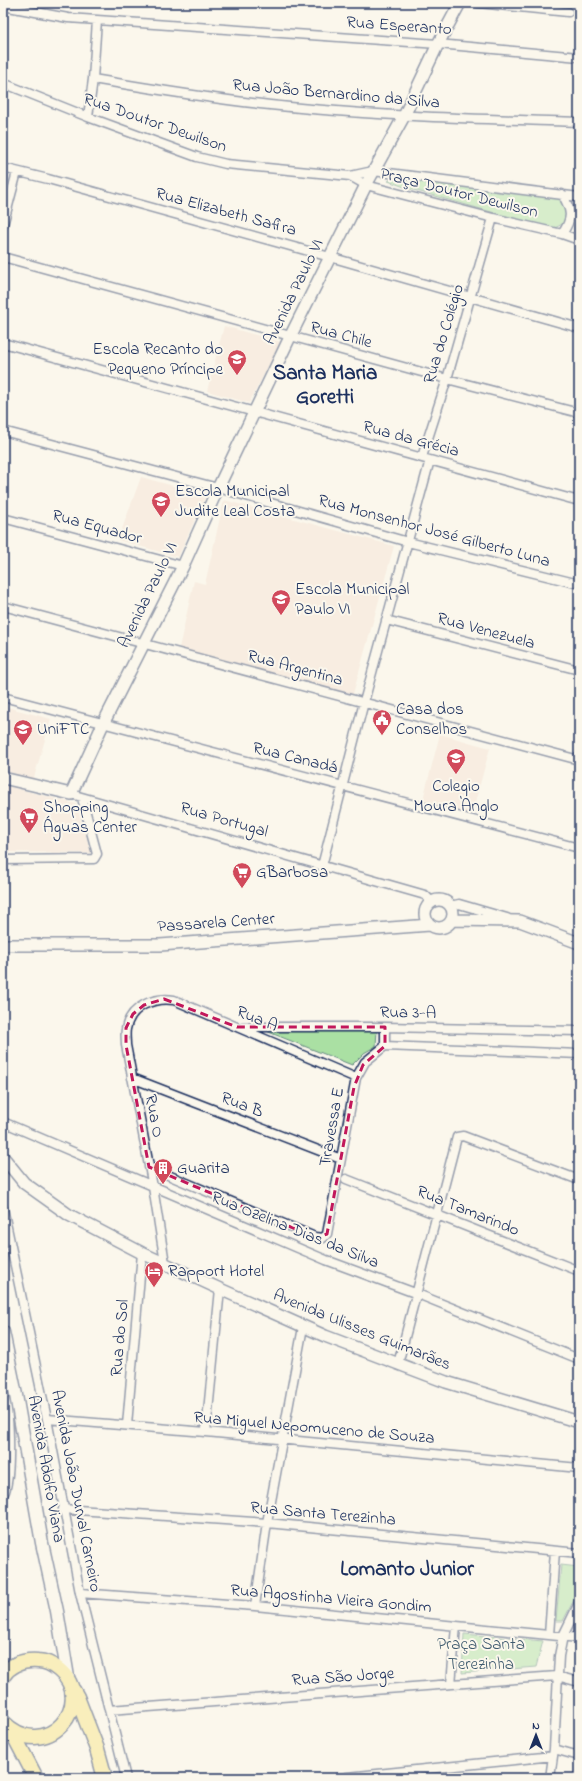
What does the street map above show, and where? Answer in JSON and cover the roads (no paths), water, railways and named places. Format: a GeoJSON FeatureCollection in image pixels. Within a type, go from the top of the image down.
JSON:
{"type":"FeatureCollection","features":[{"type":"Feature","properties":{"kind":"highway"},"geometry":{"type":"LineString","coordinates":[[3,1676],[17,1664],[29,1660],[42,1661],[53,1665],[63,1673],[78,1697],[97,1749],[105,1778]]}},
{"type":"Feature","properties":{"kind":"highway"},"geometry":{"type":"LineString","coordinates":[[7,1726],[22,1736],[36,1737],[49,1734],[59,1728],[67,1719],[72,1707],[72,1695],[69,1683]]}},
{"type":"Feature","properties":{"kind":"highway"},"geometry":{"type":"LineString","coordinates":[[7,1726],[36,1778]]}},
{"type":"Feature","properties":{"kind":"main road","name":"Avenida Adolfo Viana"},"geometry":{"type":"LineString","coordinates":[[3,1332],[16,1395],[42,1543],[57,1611],[69,1683]]}},
{"type":"Feature","properties":{"kind":"main road","name":"Avenida Adolfo Viana"},"geometry":{"type":"LineString","coordinates":[[3,1491],[5,1446],[4,1407]]}},
{"type":"Feature","properties":{"kind":"street","name":"Avenida Paulo VI"},"geometry":{"type":"LineString","coordinates":[[71,794],[103,724],[182,566],[290,337],[373,171],[404,116],[438,44],[460,3]]}},
{"type":"Feature","properties":{"kind":"street"},"geometry":{"type":"LineString","coordinates":[[478,3],[568,12]]}},
{"type":"Feature","properties":{"kind":"street","name":"Rua Esperanto"},"geometry":{"type":"LineString","coordinates":[[3,6],[68,18],[438,44],[579,57]]}},
{"type":"Feature","properties":{"kind":"street"},"geometry":{"type":"LineString","coordinates":[[88,117],[93,79],[97,20]]}},
{"type":"Feature","properties":{"kind":"street","name":"Rua João Bernardino da Silva"},"geometry":{"type":"LineString","coordinates":[[93,79],[195,96],[271,106],[404,116],[579,122]]}},
{"type":"Feature","properties":{"kind":"street","name":"Rua Doutor Dewilson"},"geometry":{"type":"LineString","coordinates":[[3,83],[88,117],[197,157],[226,164],[350,176],[373,171]]}},
{"type":"Feature","properties":{"kind":"street","name":"Rua Elizabeth Safira"},"geometry":{"type":"LineString","coordinates":[[3,168],[330,256],[579,328]]}},
{"type":"Feature","properties":{"kind":"street","name":"Praça Doutor Dewilson"},"geometry":{"type":"LineString","coordinates":[[373,171],[579,197]]}},
{"type":"Feature","properties":{"kind":"street"},"geometry":{"type":"LineString","coordinates":[[3,225],[17,172]]}},
{"type":"Feature","properties":{"kind":"street","name":"Praça Doutor Dewilson"},"geometry":{"type":"LineString","coordinates":[[350,176],[366,185],[493,218],[562,234],[579,240]]}},
{"type":"Feature","properties":{"kind":"street","name":"Praça Doutor Dewilson"},"geometry":{"type":"LineString","coordinates":[[562,194],[569,206],[570,215],[569,224],[562,234]]}},
{"type":"Feature","properties":{"kind":"street","name":"Rua do Colégio"},"geometry":{"type":"LineString","coordinates":[[422,457],[447,379],[493,218]]}},
{"type":"Feature","properties":{"kind":"street","name":"Rua Chile"},"geometry":{"type":"LineString","coordinates":[[3,256],[290,337],[579,413]]}},
{"type":"Feature","properties":{"kind":"street","name":"Rua da Grécia"},"geometry":{"type":"LineString","coordinates":[[3,343],[579,501]]}},
{"type":"Feature","properties":{"kind":"street","name":"Rua Monsenhor José Gilberto Luna"},"geometry":{"type":"LineString","coordinates":[[3,431],[218,488],[408,542],[579,584]]}},
{"type":"Feature","properties":{"kind":"street"},"geometry":{"type":"LineString","coordinates":[[322,866],[364,702],[430,460]]}},
{"type":"Feature","properties":{"kind":"street","name":"Rua Equador"},"geometry":{"type":"LineString","coordinates":[[3,518],[182,566]]}},
{"type":"Feature","properties":{"kind":"street","name":"Rua Argentina"},"geometry":{"type":"LineString","coordinates":[[3,606],[579,760]]}},
{"type":"Feature","properties":{"kind":"street","name":"Rua Venezuela"},"geometry":{"type":"LineString","coordinates":[[386,620],[579,670]]}},
{"type":"Feature","properties":{"kind":"street","name":"Rua Canadá"},"geometry":{"type":"LineString","coordinates":[[3,697],[579,848]]}},
{"type":"Feature","properties":{"kind":"street","name":"Rua Portugal"},"geometry":{"type":"LineString","coordinates":[[3,778],[71,794],[425,895],[432,902]]}},
{"type":"Feature","properties":{"kind":"street"},"geometry":{"type":"LineString","coordinates":[[3,860],[94,859],[97,854],[82,798]]}},
{"type":"Feature","properties":{"kind":"street"},"geometry":{"type":"LineString","coordinates":[[443,901],[450,906],[453,916],[452,920],[446,926],[441,928],[430,925],[426,920],[426,908],[432,902],[443,901]]}},
{"type":"Feature","properties":{"kind":"street"},"geometry":{"type":"LineString","coordinates":[[450,906],[459,904],[520,922],[579,943]]}},
{"type":"Feature","properties":{"kind":"street"},"geometry":{"type":"LineString","coordinates":[[452,920],[520,922]]}},
{"type":"Feature","properties":{"kind":"street","name":"Passarela Center"},"geometry":{"type":"LineString","coordinates":[[3,945],[160,945],[430,925]]}},
{"type":"Feature","properties":{"kind":"street","name":"Rua A"},"geometry":{"type":"LineString","coordinates":[[144,1005],[159,999],[174,1000],[356,1078]]}},
{"type":"Feature","properties":{"kind":"street","name":"Rua O"},"geometry":{"type":"LineString","coordinates":[[144,1005],[133,1014],[126,1028],[126,1045],[153,1187],[165,1263]]}},
{"type":"Feature","properties":{"kind":"street","name":"Rua 3-A"},"geometry":{"type":"LineString","coordinates":[[237,1027],[579,1031]]}},
{"type":"Feature","properties":{"kind":"street"},"geometry":{"type":"LineString","coordinates":[[385,1028],[385,1046]]}},
{"type":"Feature","properties":{"kind":"street","name":"Rua 3-A"},"geometry":{"type":"LineString","coordinates":[[385,1046],[579,1054]]}},
{"type":"Feature","properties":{"kind":"street","name":"Travessa E"},"geometry":{"type":"LineString","coordinates":[[149,1167],[315,1237],[321,1238],[328,1234],[356,1078],[365,1062],[385,1046]]}},
{"type":"Feature","properties":{"kind":"street","name":"Rua B"},"geometry":{"type":"LineString","coordinates":[[132,1078],[341,1159]]}},
{"type":"Feature","properties":{"kind":"street","name":"Rua Ozelina Dias da Silva"},"geometry":{"type":"LineString","coordinates":[[3,1122],[326,1260],[415,1293],[579,1359]]}},
{"type":"Feature","properties":{"kind":"street"},"geometry":{"type":"LineString","coordinates":[[398,1364],[456,1138],[460,1136],[579,1180]]}},
{"type":"Feature","properties":{"kind":"street","name":"Avenida Ulisses Guimarães"},"geometry":{"type":"LineString","coordinates":[[3,1157],[24,1183],[69,1215],[142,1253],[220,1289],[303,1327],[450,1384],[579,1422]]}},
{"type":"Feature","properties":{"kind":"street"},"geometry":{"type":"LineString","coordinates":[[3,1167],[24,1183]]}},
{"type":"Feature","properties":{"kind":"street","name":"Rua Tamarindo"},"geometry":{"type":"LineString","coordinates":[[346,1179],[579,1271]]}},
{"type":"Feature","properties":{"kind":"street","name":"Avenida João Durval Carneiro"},"geometry":{"type":"LineString","coordinates":[[3,1208],[47,1419],[80,1593],[126,1778]]}},
{"type":"Feature","properties":{"kind":"street","name":"Rua do Sol"},"geometry":{"type":"LineString","coordinates":[[127,1425],[142,1253]]}},
{"type":"Feature","properties":{"kind":"street"},"geometry":{"type":"LineString","coordinates":[[206,1432],[220,1289]]}},
{"type":"Feature","properties":{"kind":"street"},"geometry":{"type":"LineString","coordinates":[[255,1606],[267,1523],[303,1327]]}},
{"type":"Feature","properties":{"kind":"street","name":"Rua Miguel Nepomuceno de Souza"},"geometry":{"type":"LineString","coordinates":[[47,1419],[206,1432],[579,1468]]}},
{"type":"Feature","properties":{"kind":"street","name":"Rua Santa Terezinha"},"geometry":{"type":"LineString","coordinates":[[63,1509],[267,1523],[579,1553]]}},
{"type":"Feature","properties":{"kind":"street"},"geometry":{"type":"LineString","coordinates":[[549,1635],[555,1551]]}},
{"type":"Feature","properties":{"kind":"street","name":"Rua Agostinha Vieira Gondim"},"geometry":{"type":"LineString","coordinates":[[80,1593],[255,1606],[579,1638]]}},
{"type":"Feature","properties":{"kind":"street"},"geometry":{"type":"LineString","coordinates":[[550,1778],[554,1752],[557,1676],[563,1636],[579,1603]]}},
{"type":"Feature","properties":{"kind":"street"},"geometry":{"type":"LineString","coordinates":[[451,1684],[456,1626]]}},
{"type":"Feature","properties":{"kind":"street","name":"Rua São Jorge"},"geometry":{"type":"LineString","coordinates":[[109,1710],[557,1676],[579,1682]]}},
{"type":"Feature","properties":{"kind":"street"},"geometry":{"type":"LineString","coordinates":[[338,1778],[554,1752],[579,1756]]}},
{"type":"Feature","properties":{"kind":"place","name":"Escola Recanto do Pequeno Príncipe"},"geometry":{"type":"Point","coordinates":[237,376]}},
{"type":"Feature","properties":{"kind":"place","name":"Escola Municipal Judite Leal Costa"},"geometry":{"type":"Point","coordinates":[161,518]}},
{"type":"Feature","properties":{"kind":"place","name":"Escola Municipal Paulo VI"},"geometry":{"type":"Point","coordinates":[281,616]}},
{"type":"Feature","properties":{"kind":"place","name":"Casa dos Conselhos"},"geometry":{"type":"Point","coordinates":[382,736]}},
{"type":"Feature","properties":{"kind":"place","name":"UniFTC"},"geometry":{"type":"Point","coordinates":[23,746]}},
{"type":"Feature","properties":{"kind":"place","name":"Colegio Moura Anglo"},"geometry":{"type":"Point","coordinates":[456,775]}},
{"type":"Feature","properties":{"kind":"place","name":"Shopping Águas Center"},"geometry":{"type":"Point","coordinates":[29,834]}},
{"type":"Feature","properties":{"kind":"place","name":"GBarbosa"},"geometry":{"type":"Point","coordinates":[242,889]}},
{"type":"Feature","properties":{"kind":"place","name":"Guarita"},"geometry":{"type":"Point","coordinates":[163,1185]}},
{"type":"Feature","properties":{"kind":"place","name":"Rapport Hotel"},"geometry":{"type":"Point","coordinates":[154,1288]}},
{"type":"Feature","properties":{"kind":"district","name":"Santa Maria Goretti"},"geometry":{"type":"Point","coordinates":[325,386]}},
{"type":"Feature","properties":{"kind":"district","name":"Lomanto Junior"},"geometry":{"type":"Point","coordinates":[407,1570]}},
{"type":"Feature","properties":{"kind":"park label","name":"Praça Santa Terezinha"},"geometry":{"type":"Point","coordinates":[481,1654]}}]}
